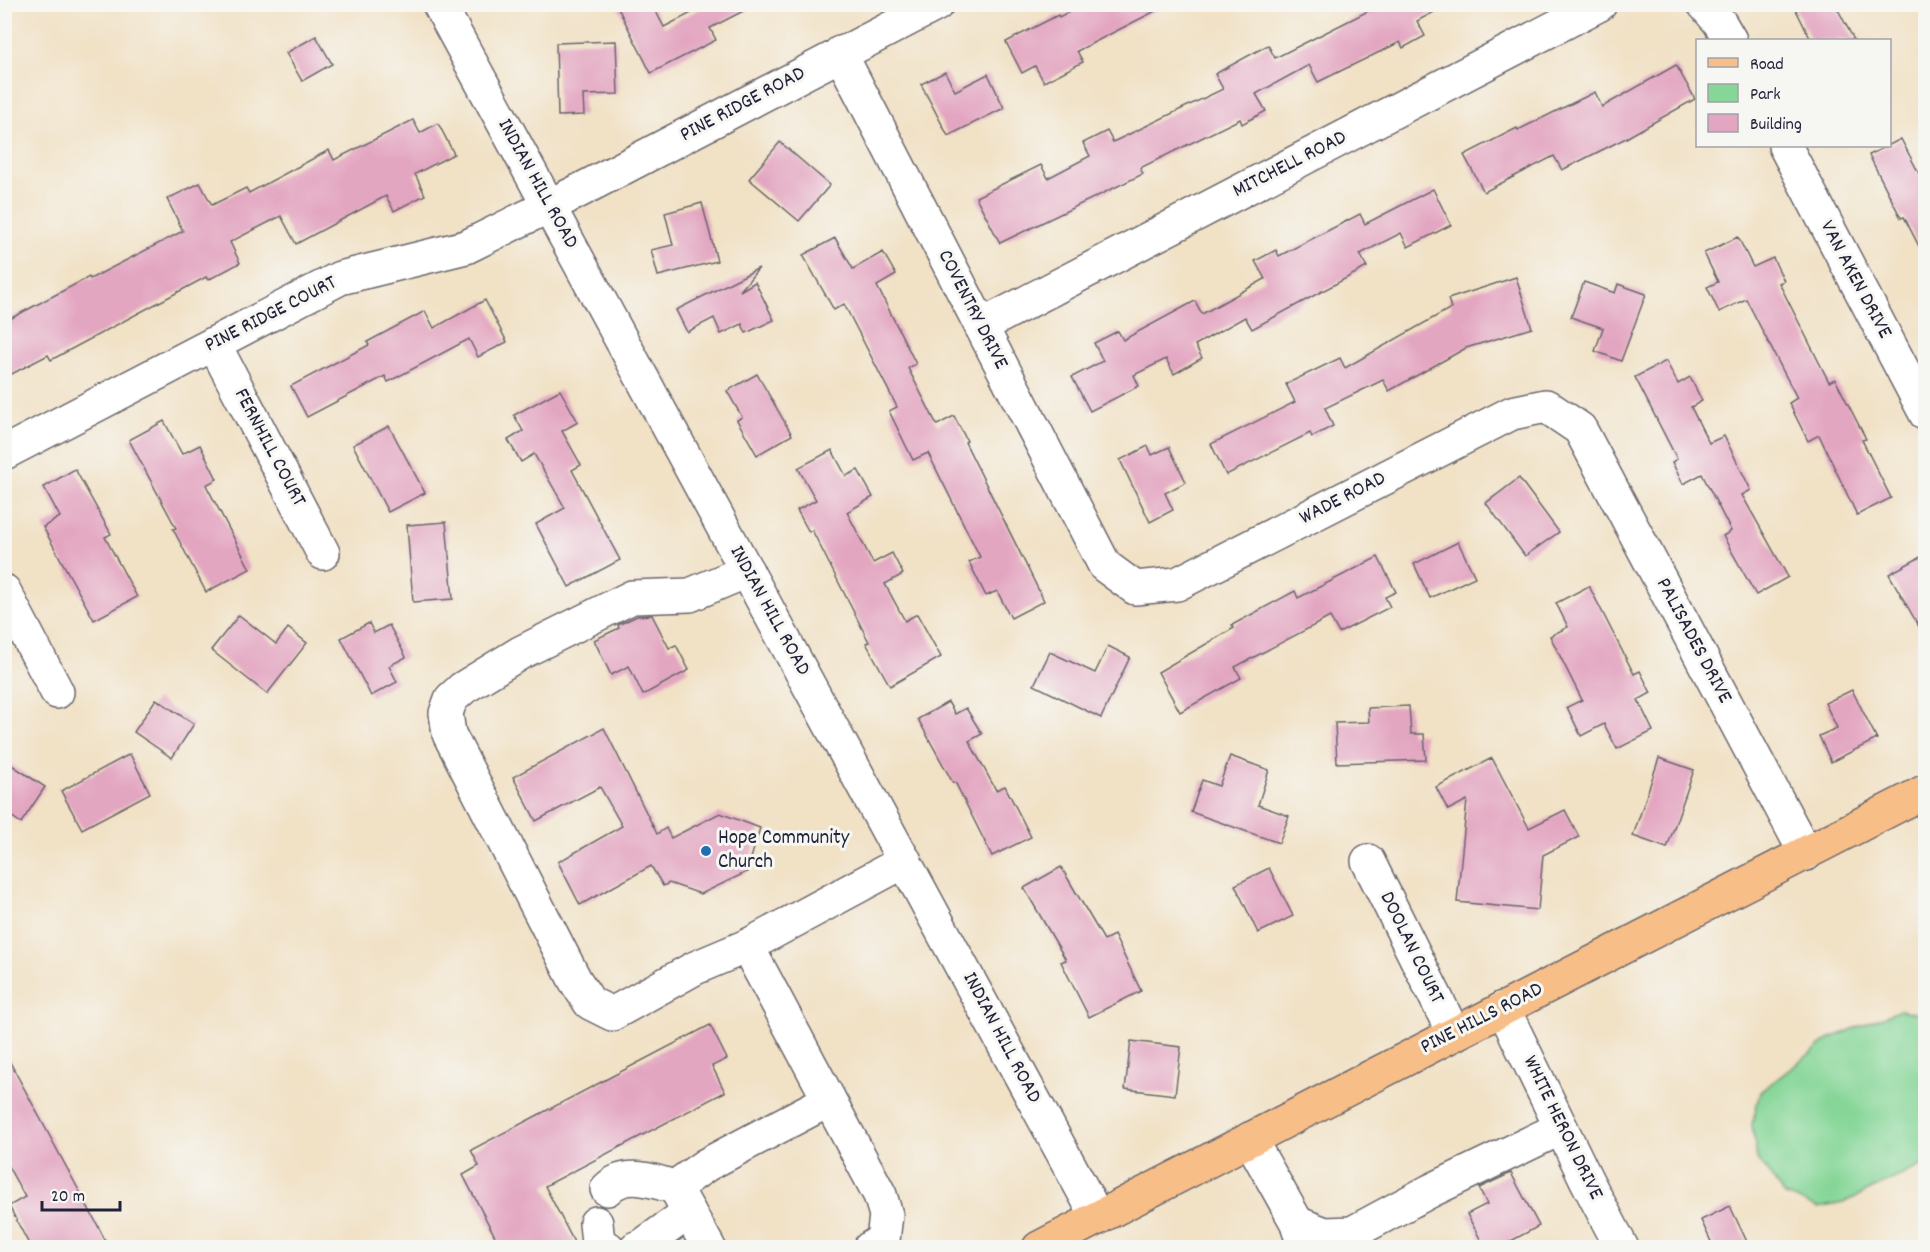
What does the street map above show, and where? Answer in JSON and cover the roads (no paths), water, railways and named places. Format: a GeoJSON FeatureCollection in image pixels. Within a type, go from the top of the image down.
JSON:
{"type":"FeatureCollection","features":[{"type":"Feature","properties":{"kind":"main road","name":"PINE HILLS ROAD"},"geometry":{"type":"LineString","coordinates":[[1040,1248],[1926,791]]}},
{"type":"Feature","properties":{"kind":"street","name":"INDIAN HILL ROAD"},"geometry":{"type":"LineString","coordinates":[[439,4],[1098,1218]]}},
{"type":"Feature","properties":{"kind":"street","name":"PINE RIDGE ROAD"},"geometry":{"type":"LineString","coordinates":[[549,206],[937,4]]}},
{"type":"Feature","properties":{"kind":"street","name":"MITCHELL ROAD"},"geometry":{"type":"LineString","coordinates":[[981,326],[1600,4]]}},
{"type":"Feature","properties":{"kind":"street","name":"COVENTRY DRIVE"},"geometry":{"type":"LineString","coordinates":[[840,53],[1105,566]]}},
{"type":"Feature","properties":{"kind":"street","name":"VAN AKEN DRIVE"},"geometry":{"type":"LineString","coordinates":[[1786,147],[1926,414]]}},
{"type":"Feature","properties":{"kind":"street","name":"PINE RIDGE COURT"},"geometry":{"type":"LineString","coordinates":[[4,453],[340,278],[466,247],[549,206]]}},
{"type":"Feature","properties":{"kind":"street","name":"FERNHILL COURT"},"geometry":{"type":"LineString","coordinates":[[214,344],[323,553]]}},
{"type":"Feature","properties":{"kind":"street","name":"WADE ROAD"},"geometry":{"type":"LineString","coordinates":[[1105,566],[1135,588],[1177,584],[1512,413],[1546,406],[1581,429]]}},
{"type":"Feature","properties":{"kind":"street","name":"PALISADES DRIVE"},"geometry":{"type":"LineString","coordinates":[[1581,429],[1806,854]]}},
{"type":"Feature","properties":{"kind":"street"},"geometry":{"type":"LineString","coordinates":[[747,571],[690,595],[632,597],[520,653],[463,688],[451,699],[446,713],[450,734],[575,981],[590,1003],[612,1014],[695,968],[747,946],[904,861]]}},
{"type":"Feature","properties":{"kind":"street"},"geometry":{"type":"LineString","coordinates":[[4,591],[57,692]]}},
{"type":"Feature","properties":{"kind":"street","name":"DOOLAN COURT"},"geometry":{"type":"LineString","coordinates":[[1368,861],[1454,1034]]}},
{"type":"Feature","properties":{"kind":"street"},"geometry":{"type":"LineString","coordinates":[[747,946],[880,1195],[886,1215],[883,1240],[870,1248]]}},
{"type":"Feature","properties":{"kind":"street","name":"WHITE HERON DRIVE"},"geometry":{"type":"LineString","coordinates":[[1503,1008],[1622,1248]]}},
{"type":"Feature","properties":{"kind":"street"},"geometry":{"type":"LineString","coordinates":[[636,1248],[642,1246],[682,1199],[706,1165],[829,1100]]}},
{"type":"Feature","properties":{"kind":"street"},"geometry":{"type":"LineString","coordinates":[[1250,1139],[1300,1235],[1352,1233],[1430,1191],[1561,1128]]}},
{"type":"Feature","properties":{"kind":"street"},"geometry":{"type":"LineString","coordinates":[[607,1189],[615,1181],[639,1177],[682,1199],[709,1248]]}},
{"type":"Feature","properties":{"kind":"place","name":"Hope Community Church"},"geometry":{"type":"Point","coordinates":[706,851]}}]}
